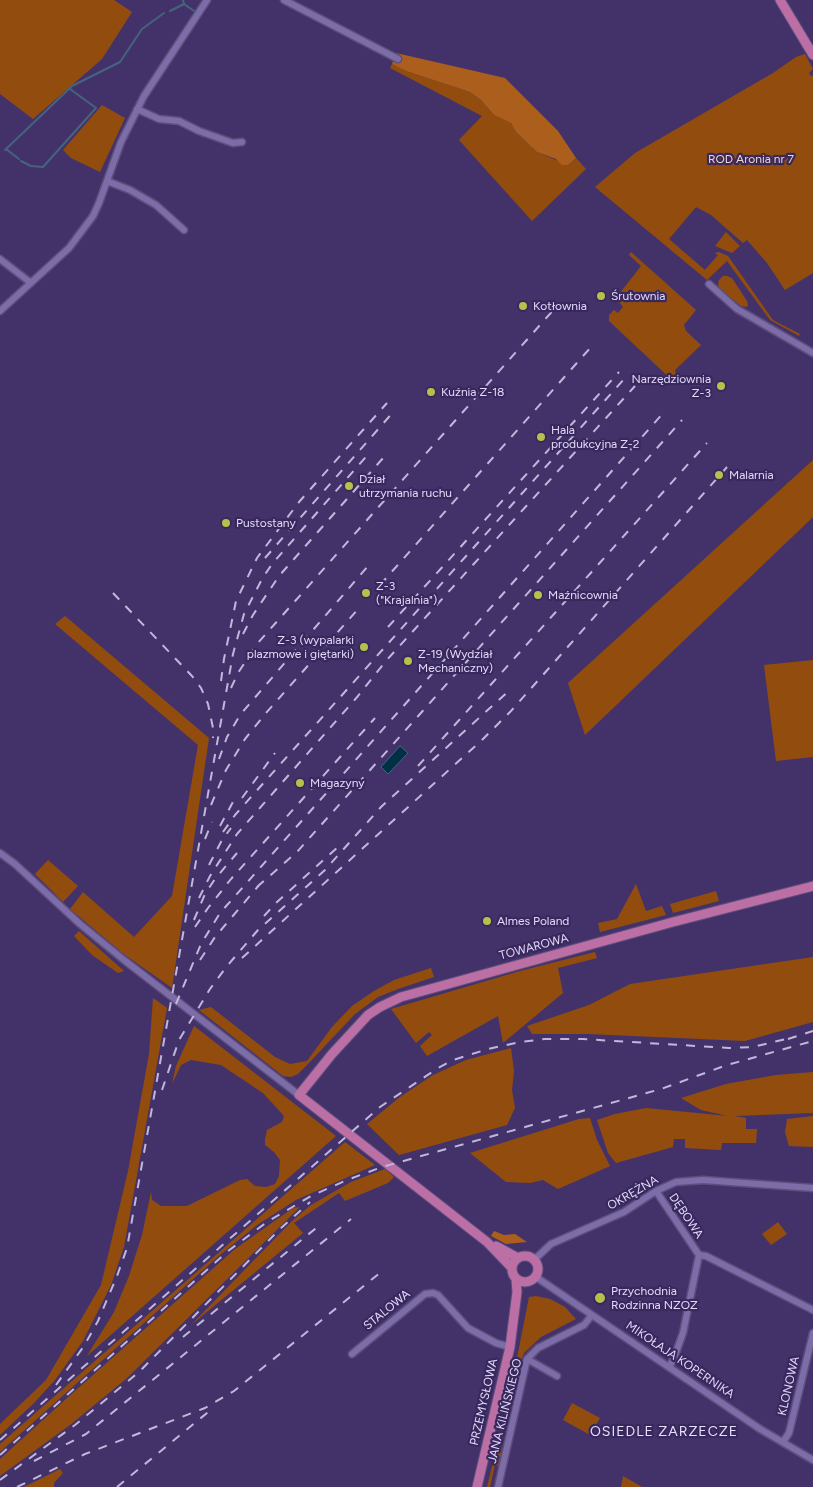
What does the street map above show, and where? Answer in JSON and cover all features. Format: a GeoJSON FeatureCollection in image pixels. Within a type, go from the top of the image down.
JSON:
{"type":"FeatureCollection","features":[{"type":"Feature","properties":{"kind":"main road"},"geometry":{"type":"LineString","coordinates":[[780,0],[813,55]]}},
{"type":"Feature","properties":{"kind":"main road","name":"TOWAROWA"},"geometry":{"type":"LineString","coordinates":[[299,1095],[362,1020],[380,1007],[401,997],[672,922],[813,886]]}},
{"type":"Feature","properties":{"kind":"main road"},"geometry":{"type":"LineString","coordinates":[[299,1095],[487,1242],[512,1267]]}},
{"type":"Feature","properties":{"kind":"main road"},"geometry":{"type":"LineString","coordinates":[[487,1242],[518,1258],[526,1256],[534,1260],[538,1268],[536,1276],[527,1282],[516,1279],[512,1272],[512,1267],[518,1258]]}},
{"type":"Feature","properties":{"kind":"main road","name":"PRZEMYSŁOWA"},"geometry":{"type":"LineString","coordinates":[[477,1487],[510,1347],[517,1292],[516,1279]]}},
{"type":"Feature","properties":{"kind":"main road","name":"PRZEMYSŁOWA"},"geometry":{"type":"LineString","coordinates":[[514,1322],[527,1282]]}},
{"type":"Feature","properties":{"kind":"street"},"geometry":{"type":"LineString","coordinates":[[284,0],[398,59]]}},
{"type":"Feature","properties":{"kind":"street"},"geometry":{"type":"LineString","coordinates":[[0,311],[69,248],[87,225],[99,203],[121,142],[137,109],[151,83],[203,2]]}},
{"type":"Feature","properties":{"kind":"street"},"geometry":{"type":"LineString","coordinates":[[137,109],[159,119],[179,121],[233,143],[242,142]]}},
{"type":"Feature","properties":{"kind":"street"},"geometry":{"type":"LineString","coordinates":[[107,181],[130,190],[156,205],[184,230]]}},
{"type":"Feature","properties":{"kind":"street"},"geometry":{"type":"LineString","coordinates":[[0,259],[31,283]]}},
{"type":"Feature","properties":{"kind":"street"},"geometry":{"type":"LineString","coordinates":[[709,284],[737,309],[813,352]]}},
{"type":"Feature","properties":{"kind":"street"},"geometry":{"type":"LineString","coordinates":[[0,853],[29,876],[80,924],[124,960],[299,1095]]}},
{"type":"Feature","properties":{"kind":"street","name":"OKRĘŻNA"},"geometry":{"type":"LineString","coordinates":[[534,1260],[551,1244],[624,1212],[656,1191],[676,1182],[703,1180],[813,1188]]}},
{"type":"Feature","properties":{"kind":"street","name":"DĘBOWA"},"geometry":{"type":"LineString","coordinates":[[656,1191],[699,1255],[683,1333],[669,1367]]}},
{"type":"Feature","properties":{"kind":"street"},"geometry":{"type":"LineString","coordinates":[[699,1255],[706,1256],[813,1310]]}},
{"type":"Feature","properties":{"kind":"street","name":"MIKOŁAJA KOPERNIKA"},"geometry":{"type":"LineString","coordinates":[[536,1276],[760,1429],[813,1460]]}},
{"type":"Feature","properties":{"kind":"street","name":"STALOWA"},"geometry":{"type":"LineString","coordinates":[[352,1354],[425,1294],[433,1293],[438,1295],[468,1328],[496,1344],[510,1347]]}},
{"type":"Feature","properties":{"kind":"street","name":"JANA KILIŃSKIEGO"},"geometry":{"type":"LineString","coordinates":[[498,1487],[527,1360],[538,1348],[584,1325],[592,1315]]}},
{"type":"Feature","properties":{"kind":"street","name":"KLONOWA"},"geometry":{"type":"LineString","coordinates":[[783,1442],[790,1433],[813,1333]]}},
{"type":"Feature","properties":{"kind":"street"},"geometry":{"type":"LineString","coordinates":[[527,1360],[557,1376]]}},
{"type":"Feature","properties":{"kind":"green space"},"geometry":{"type":"Polygon","coordinates":[[[0,0],[114,0],[132,12],[102,59],[33,119],[0,94],[0,0]]]}},
{"type":"Feature","properties":{"kind":"green space","name":"ROD Aronia nr 7"},"geometry":{"type":"Polygon","coordinates":[[[805,54],[813,69],[809,73],[813,76],[813,273],[785,290],[767,263],[747,240],[743,243],[711,215],[696,207],[669,239],[705,270],[718,255],[715,253],[719,252],[728,256],[773,320],[800,334],[799,336],[770,320],[727,261],[707,280],[595,187],[635,153],[773,73],[796,57],[805,54]]]}},
{"type":"Feature","properties":{"kind":"green space"},"geometry":{"type":"Polygon","coordinates":[[[392,64],[406,71],[470,92],[481,100],[494,115],[511,123],[516,132],[537,152],[568,165],[576,158],[586,169],[532,221],[459,140],[482,116],[390,68],[392,64]]]}},
{"type":"Feature","properties":{"kind":"green space"},"geometry":{"type":"Polygon","coordinates":[[[102,105],[125,118],[100,172],[71,158],[63,150],[102,105]]]}},
{"type":"Feature","properties":{"kind":"green space"},"geometry":{"type":"Polygon","coordinates":[[[726,232],[740,246],[732,253],[715,246],[726,232]]]}},
{"type":"Feature","properties":{"kind":"green space"},"geometry":{"type":"Polygon","coordinates":[[[631,252],[696,310],[684,325],[686,331],[701,345],[675,370],[676,377],[673,381],[609,321],[609,315],[614,310],[618,313],[623,307],[616,298],[641,266],[629,255],[631,252]]]}},
{"type":"Feature","properties":{"kind":"green space"},"geometry":{"type":"Polygon","coordinates":[[[723,276],[732,278],[747,301],[747,307],[741,306],[719,288],[719,280],[723,276]]]}},
{"type":"Feature","properties":{"kind":"green space"},"geometry":{"type":"Polygon","coordinates":[[[813,460],[813,517],[585,735],[568,683],[813,460]]]}},
{"type":"Feature","properties":{"kind":"green space"},"geometry":{"type":"Polygon","coordinates":[[[65,616],[209,738],[172,988],[125,955],[70,909],[83,892],[134,937],[172,896],[198,745],[55,624],[65,616]]]}},
{"type":"Feature","properties":{"kind":"green space"},"geometry":{"type":"Polygon","coordinates":[[[813,660],[813,757],[776,761],[764,665],[813,660]]]}},
{"type":"Feature","properties":{"kind":"green space"},"geometry":{"type":"Polygon","coordinates":[[[48,860],[78,886],[63,902],[35,874],[48,860]]]}},
{"type":"Feature","properties":{"kind":"green space"},"geometry":{"type":"Polygon","coordinates":[[[636,884],[646,911],[662,906],[666,915],[600,932],[598,923],[617,919],[636,884]]]}},
{"type":"Feature","properties":{"kind":"green space"},"geometry":{"type":"Polygon","coordinates":[[[716,891],[719,901],[673,913],[670,904],[716,891]]]}},
{"type":"Feature","properties":{"kind":"green space"},"geometry":{"type":"Polygon","coordinates":[[[79,931],[124,971],[118,973],[92,955],[74,936],[79,931]]]}},
{"type":"Feature","properties":{"kind":"green space"},"geometry":{"type":"Polygon","coordinates":[[[595,952],[597,958],[558,968],[563,993],[503,1043],[498,1016],[427,1056],[420,1046],[432,1035],[429,1032],[416,1043],[391,1009],[520,971],[595,952]]]}},
{"type":"Feature","properties":{"kind":"green space"},"geometry":{"type":"Polygon","coordinates":[[[813,957],[813,1022],[745,1041],[588,1034],[532,1034],[527,1026],[589,1005],[630,984],[813,957]]]}},
{"type":"Feature","properties":{"kind":"green space"},"geometry":{"type":"Polygon","coordinates":[[[431,968],[434,977],[378,997],[355,1014],[298,1074],[291,1077],[283,1076],[199,1010],[211,1007],[275,1057],[290,1064],[307,1061],[332,1027],[352,1006],[394,980],[431,968]]]}},
{"type":"Feature","properties":{"kind":"green space"},"geometry":{"type":"Polygon","coordinates":[[[153,998],[167,1008],[124,1247],[111,1285],[83,1341],[55,1380],[0,1435],[0,1424],[46,1380],[101,1285],[128,1171],[149,1054],[153,998]]]}},
{"type":"Feature","properties":{"kind":"green space"},"geometry":{"type":"Polygon","coordinates":[[[194,1026],[336,1136],[87,1356],[114,1312],[129,1276],[142,1235],[151,1192],[152,1200],[161,1206],[187,1206],[240,1180],[247,1179],[255,1186],[266,1187],[275,1184],[279,1176],[280,1160],[265,1145],[265,1139],[267,1130],[282,1122],[284,1116],[263,1093],[221,1065],[191,1060],[181,1065],[172,1084],[176,1066],[194,1026]]]}},
{"type":"Feature","properties":{"kind":"green space"},"geometry":{"type":"Polygon","coordinates":[[[511,1048],[514,1071],[512,1090],[515,1108],[507,1125],[399,1155],[367,1124],[400,1097],[433,1075],[466,1060],[511,1048]]]}},
{"type":"Feature","properties":{"kind":"green space"},"geometry":{"type":"Polygon","coordinates":[[[813,1072],[813,1113],[734,1116],[746,1118],[746,1129],[757,1129],[756,1143],[722,1143],[721,1150],[685,1148],[685,1139],[674,1139],[673,1147],[616,1163],[608,1153],[597,1120],[615,1114],[646,1108],[728,1116],[701,1110],[681,1098],[726,1084],[776,1075],[813,1072]]]}},
{"type":"Feature","properties":{"kind":"green space"},"geometry":{"type":"Polygon","coordinates":[[[813,1116],[813,1147],[789,1146],[785,1132],[787,1119],[813,1116]]]}},
{"type":"Feature","properties":{"kind":"green space"},"geometry":{"type":"Polygon","coordinates":[[[590,1118],[597,1140],[610,1166],[558,1189],[543,1180],[530,1183],[506,1182],[470,1153],[579,1119],[590,1118]]]}},
{"type":"Feature","properties":{"kind":"green space"},"geometry":{"type":"Polygon","coordinates":[[[345,1142],[375,1165],[296,1200],[257,1225],[220,1255],[0,1452],[0,1444],[345,1142]]]}},
{"type":"Feature","properties":{"kind":"green space"},"geometry":{"type":"Polygon","coordinates":[[[385,1169],[394,1177],[388,1183],[345,1201],[339,1193],[294,1223],[303,1233],[191,1325],[292,1221],[311,1205],[351,1182],[385,1169]]]}},
{"type":"Feature","properties":{"kind":"green space"},"geometry":{"type":"Polygon","coordinates":[[[300,1207],[126,1379],[70,1425],[0,1476],[0,1459],[66,1399],[235,1249],[293,1208],[300,1207]]]}},
{"type":"Feature","properties":{"kind":"green space"},"geometry":{"type":"Polygon","coordinates":[[[778,1222],[787,1234],[771,1245],[762,1234],[778,1222]]]}},
{"type":"Feature","properties":{"kind":"green space"},"geometry":{"type":"Polygon","coordinates":[[[536,1296],[550,1299],[565,1307],[576,1319],[541,1337],[524,1353],[518,1369],[522,1371],[516,1395],[512,1395],[500,1446],[503,1449],[499,1466],[495,1465],[490,1487],[487,1487],[506,1409],[515,1381],[515,1368],[529,1297],[536,1296]]]}},
{"type":"Feature","properties":{"kind":"green space"},"geometry":{"type":"Polygon","coordinates":[[[572,1403],[600,1418],[590,1435],[563,1420],[572,1403]]]}},
{"type":"Feature","properties":{"kind":"green space"},"geometry":{"type":"Polygon","coordinates":[[[60,1469],[63,1473],[54,1483],[54,1487],[24,1487],[60,1469]]]}},
{"type":"Feature","properties":{"kind":"green space"},"geometry":{"type":"Polygon","coordinates":[[[623,1476],[642,1487],[621,1487],[623,1476]]]}},
{"type":"Feature","properties":{"kind":"shaded area"},"geometry":{"type":"Polygon","coordinates":[[[396,53],[505,78],[558,131],[576,158],[568,165],[562,165],[556,159],[537,152],[516,132],[511,123],[494,115],[481,100],[470,92],[406,71],[392,64],[396,53]]]}},
{"type":"Feature","properties":{"kind":"shaded area"},"geometry":{"type":"Polygon","coordinates":[[[494,1231],[504,1235],[515,1234],[527,1242],[506,1244],[491,1236],[494,1231]]]}},
{"type":"Feature","properties":{"kind":"water"},"geometry":{"type":"Polygon","coordinates":[[[400,746],[408,753],[388,774],[381,767],[400,746]]]}},
{"type":"Feature","properties":{"kind":"waterway"},"geometry":{"type":"LineString","coordinates":[[170,11],[184,4],[183,0]]}},
{"type":"Feature","properties":{"kind":"waterway"},"geometry":{"type":"LineString","coordinates":[[184,4],[194,11]]}},
{"type":"Feature","properties":{"kind":"waterway"},"geometry":{"type":"LineString","coordinates":[[5,150],[72,86],[120,62],[142,29],[164,13]]}},
{"type":"Feature","properties":{"kind":"waterway"},"geometry":{"type":"LineString","coordinates":[[21,161],[31,166],[43,167],[96,108],[70,89]]}},
{"type":"Feature","properties":{"kind":"waterway"},"geometry":{"type":"LineString","coordinates":[[6,149],[19,159]]}},
{"type":"Feature","properties":{"kind":"railway"},"geometry":{"type":"LineString","coordinates":[[231,688],[238,673],[257,644],[556,307]]}},
{"type":"Feature","properties":{"kind":"railway"},"geometry":{"type":"LineString","coordinates":[[380,585],[591,347]]}},
{"type":"Feature","properties":{"kind":"railway"},"geometry":{"type":"LineString","coordinates":[[388,627],[619,372]]}},
{"type":"Feature","properties":{"kind":"railway"},"geometry":{"type":"LineString","coordinates":[[223,832],[235,815],[625,378]]}},
{"type":"Feature","properties":{"kind":"railway"},"geometry":{"type":"LineString","coordinates":[[199,898],[210,876],[237,834],[358,696],[385,662],[635,386]]}},
{"type":"Feature","properties":{"kind":"railway"},"geometry":{"type":"LineString","coordinates":[[221,681],[236,601],[257,558],[299,502],[387,403]]}},
{"type":"Feature","properties":{"kind":"railway"},"geometry":{"type":"LineString","coordinates":[[265,558],[395,410]]}},
{"type":"Feature","properties":{"kind":"railway"},"geometry":{"type":"LineString","coordinates":[[176,1004],[201,944],[220,913],[665,411]]}},
{"type":"Feature","properties":{"kind":"railway"},"geometry":{"type":"LineString","coordinates":[[257,887],[297,852],[682,420]]}},
{"type":"Feature","properties":{"kind":"railway"},"geometry":{"type":"LineString","coordinates":[[418,766],[707,443]]}},
{"type":"Feature","properties":{"kind":"railway"},"geometry":{"type":"LineString","coordinates":[[56,1385],[84,1346],[98,1321],[127,1248],[233,654],[244,614],[272,564],[371,451]]}},
{"type":"Feature","properties":{"kind":"railway"},"geometry":{"type":"LineString","coordinates":[[243,634],[253,615],[279,576],[384,457]]}},
{"type":"Feature","properties":{"kind":"railway"},"geometry":{"type":"LineString","coordinates":[[242,958],[483,739],[511,711],[727,467]]}},
{"type":"Feature","properties":{"kind":"railway"},"geometry":{"type":"LineString","coordinates":[[219,759],[227,737],[240,715],[368,566]]}},
{"type":"Feature","properties":{"kind":"railway"},"geometry":{"type":"LineString","coordinates":[[113,593],[192,676],[201,688],[208,704],[213,738]]}},
{"type":"Feature","properties":{"kind":"railway"},"geometry":{"type":"LineString","coordinates":[[211,805],[226,770],[245,739],[359,608]]}},
{"type":"Feature","properties":{"kind":"railway"},"geometry":{"type":"LineString","coordinates":[[162,1090],[179,1040],[210,989],[258,930],[325,870],[381,807],[512,688]]}},
{"type":"Feature","properties":{"kind":"railway"},"geometry":{"type":"LineString","coordinates":[[195,927],[231,879],[375,718]]}},
{"type":"Feature","properties":{"kind":"railway"},"geometry":{"type":"LineString","coordinates":[[242,798],[275,753]]}},
{"type":"Feature","properties":{"kind":"railway"},"geometry":{"type":"LineString","coordinates":[[220,826],[234,800]]}},
{"type":"Feature","properties":{"kind":"railway"},"geometry":{"type":"LineString","coordinates":[[205,839],[212,822]]}},
{"type":"Feature","properties":{"kind":"railway"},"geometry":{"type":"LineString","coordinates":[[209,865],[222,840],[231,828]]}},
{"type":"Feature","properties":{"kind":"railway"},"geometry":{"type":"LineString","coordinates":[[264,916],[339,846]]}},
{"type":"Feature","properties":{"kind":"railway"},"geometry":{"type":"LineString","coordinates":[[194,920],[205,894],[237,853]]}},
{"type":"Feature","properties":{"kind":"railway"},"geometry":{"type":"LineString","coordinates":[[200,960],[215,937],[260,884]]}},
{"type":"Feature","properties":{"kind":"railway"},"geometry":{"type":"LineString","coordinates":[[788,1039],[813,1031]]}},
{"type":"Feature","properties":{"kind":"railway"},"geometry":{"type":"LineString","coordinates":[[0,1440],[380,1107],[453,1060],[488,1049],[545,1039],[582,1039],[729,1048],[753,1047],[794,1037]]}},
{"type":"Feature","properties":{"kind":"railway"},"geometry":{"type":"LineString","coordinates":[[0,1455],[228,1251],[267,1222],[311,1196],[382,1167],[661,1089],[727,1065],[813,1041]]}},
{"type":"Feature","properties":{"kind":"railway"},"geometry":{"type":"LineString","coordinates":[[0,1480],[75,1425],[140,1371],[280,1229],[310,1202]]}},
{"type":"Feature","properties":{"kind":"railway"},"geometry":{"type":"LineString","coordinates":[[34,1461],[86,1434],[351,1219]]}},
{"type":"Feature","properties":{"kind":"railway"},"geometry":{"type":"LineString","coordinates":[[183,1337],[321,1224]]}},
{"type":"Feature","properties":{"kind":"railway"},"geometry":{"type":"LineString","coordinates":[[17,1487],[85,1454],[205,1408],[234,1391],[381,1272]]}},
{"type":"Feature","properties":{"kind":"railway"},"geometry":{"type":"LineString","coordinates":[[117,1487],[213,1408]]}},
{"type":"Feature","properties":{"kind":"place","name":"Śrutownia"},"geometry":{"type":"Point","coordinates":[601,296]}},
{"type":"Feature","properties":{"kind":"place","name":"Kotłownia"},"geometry":{"type":"Point","coordinates":[523,306]}},
{"type":"Feature","properties":{"kind":"place","name":"Narzędziownia Z-3"},"geometry":{"type":"Point","coordinates":[721,386]}},
{"type":"Feature","properties":{"kind":"place","name":"Kuźnia Z-18"},"geometry":{"type":"Point","coordinates":[431,392]}},
{"type":"Feature","properties":{"kind":"place","name":"Hala produkcyjna Z-2"},"geometry":{"type":"Point","coordinates":[541,437]}},
{"type":"Feature","properties":{"kind":"place","name":"Malarnia"},"geometry":{"type":"Point","coordinates":[719,475]}},
{"type":"Feature","properties":{"kind":"place","name":"Dział utrzymania ruchu"},"geometry":{"type":"Point","coordinates":[349,486]}},
{"type":"Feature","properties":{"kind":"place","name":"Pustostany"},"geometry":{"type":"Point","coordinates":[226,523]}},
{"type":"Feature","properties":{"kind":"place","name":"Z-3 (\"Krajalnia\")"},"geometry":{"type":"Point","coordinates":[366,593]}},
{"type":"Feature","properties":{"kind":"place","name":"Maźnicownia"},"geometry":{"type":"Point","coordinates":[538,595]}},
{"type":"Feature","properties":{"kind":"place","name":"Z-3 (wypalarki plazmowe i giętarki)"},"geometry":{"type":"Point","coordinates":[364,647]}},
{"type":"Feature","properties":{"kind":"place","name":"Z-19 (Wydział Mechaniczny)"},"geometry":{"type":"Point","coordinates":[408,661]}},
{"type":"Feature","properties":{"kind":"place","name":"Magazyny"},"geometry":{"type":"Point","coordinates":[300,783]}},
{"type":"Feature","properties":{"kind":"place","name":"Almes Poland"},"geometry":{"type":"Point","coordinates":[487,921]}},
{"type":"Feature","properties":{"kind":"place","name":"Przychodnia Rodzinna NZOZ"},"geometry":{"type":"Point","coordinates":[600,1298]}},
{"type":"Feature","properties":{"kind":"district","name":"OSIEDLE ZARZECZE"},"geometry":{"type":"Point","coordinates":[664,1432]}}]}
